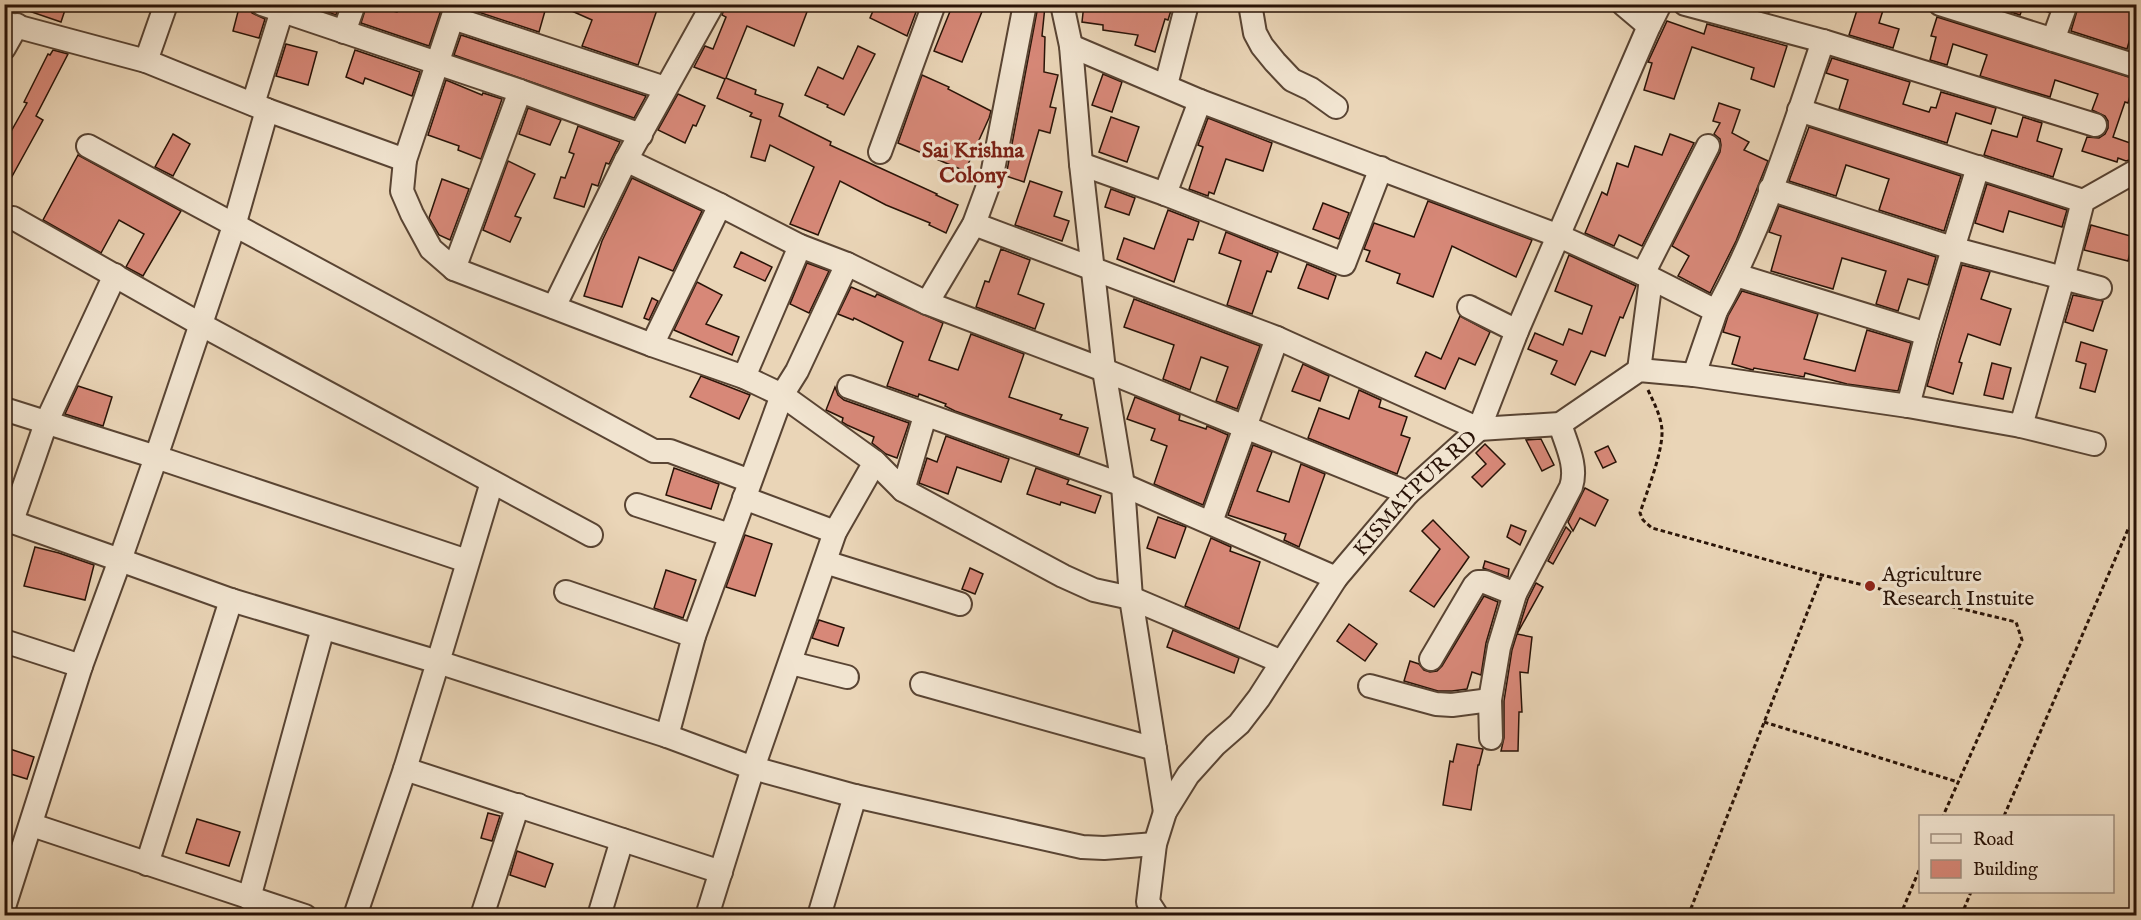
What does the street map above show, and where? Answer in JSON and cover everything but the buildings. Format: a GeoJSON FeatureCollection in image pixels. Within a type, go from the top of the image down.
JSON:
{"type":"FeatureCollection","features":[{"type":"Feature","properties":{"kind":"street"},"geometry":{"type":"LineString","coordinates":[[146,61],[166,4]]}},
{"type":"Feature","properties":{"kind":"street"},"geometry":{"type":"LineString","coordinates":[[344,32],[354,4]]}},
{"type":"Feature","properties":{"kind":"street"},"geometry":{"type":"LineString","coordinates":[[554,307],[626,160],[713,4]]}},
{"type":"Feature","properties":{"kind":"street"},"geometry":{"type":"LineString","coordinates":[[880,152],[933,4]]}},
{"type":"Feature","properties":{"kind":"street"},"geometry":{"type":"LineString","coordinates":[[927,303],[974,224],[992,175],[1025,4]]}},
{"type":"Feature","properties":{"kind":"street"},"geometry":{"type":"LineString","coordinates":[[1062,4],[1071,46],[1092,267],[1104,370],[1122,485],[1131,598],[1165,812]]}},
{"type":"Feature","properties":{"kind":"street"},"geometry":{"type":"LineString","coordinates":[[1166,85],[1187,4]]}},
{"type":"Feature","properties":{"kind":"street"},"geometry":{"type":"LineString","coordinates":[[1250,4],[1256,33],[1262,46],[1275,62],[1292,80],[1311,89],[1336,107]]}},
{"type":"Feature","properties":{"kind":"street"},"geometry":{"type":"LineString","coordinates":[[1623,4],[1648,26]]}},
{"type":"Feature","properties":{"kind":"street","name":"KISMATPUR RD"},"geometry":{"type":"LineString","coordinates":[[1148,911],[1155,844],[1165,812],[1188,775],[1215,745],[1239,724],[1259,698],[1336,578],[1408,493],[1479,429],[1517,331],[1648,26],[1660,4]]}},
{"type":"Feature","properties":{"kind":"street"},"geometry":{"type":"LineString","coordinates":[[1685,4],[1823,41],[2095,125]]}},
{"type":"Feature","properties":{"kind":"street"},"geometry":{"type":"LineString","coordinates":[[1940,4],[1982,11],[2053,40],[2136,66]]}},
{"type":"Feature","properties":{"kind":"street"},"geometry":{"type":"LineString","coordinates":[[2053,40],[2066,4]]}},
{"type":"Feature","properties":{"kind":"street"},"geometry":{"type":"LineString","coordinates":[[4,907],[81,666],[156,457],[234,226],[260,107],[276,7],[641,135]]}},
{"type":"Feature","properties":{"kind":"street"},"geometry":{"type":"LineString","coordinates":[[665,88],[455,11],[405,160],[402,191],[411,214],[431,249],[454,269],[652,345],[744,376],[782,395],[875,462],[903,490],[1064,576],[1094,590],[1131,598],[1282,662]]}},
{"type":"Feature","properties":{"kind":"street"},"geometry":{"type":"LineString","coordinates":[[4,48],[11,24],[146,61],[260,107],[405,160]]}},
{"type":"Feature","properties":{"kind":"street"},"geometry":{"type":"LineString","coordinates":[[1694,375],[1716,311],[1736,274],[1770,189],[1823,41]]}},
{"type":"Feature","properties":{"kind":"street"},"geometry":{"type":"LineString","coordinates":[[1071,46],[1200,100],[1559,236],[1716,311]]}},
{"type":"Feature","properties":{"kind":"street"},"geometry":{"type":"LineString","coordinates":[[454,269],[520,91]]}},
{"type":"Feature","properties":{"kind":"street"},"geometry":{"type":"LineString","coordinates":[[1166,194],[1200,100]]}},
{"type":"Feature","properties":{"kind":"street"},"geometry":{"type":"LineString","coordinates":[[1799,110],[2083,201]]}},
{"type":"Feature","properties":{"kind":"street"},"geometry":{"type":"LineString","coordinates":[[88,146],[654,450],[670,451],[835,532]]}},
{"type":"Feature","properties":{"kind":"street"},"geometry":{"type":"LineString","coordinates":[[1639,369],[1647,277],[1708,146]]}},
{"type":"Feature","properties":{"kind":"street"},"geometry":{"type":"LineString","coordinates":[[626,160],[801,246],[847,264],[927,303],[1104,370],[1408,493]]}},
{"type":"Feature","properties":{"kind":"street"},"geometry":{"type":"LineString","coordinates":[[1081,164],[1166,194],[1344,264],[1381,168]]}},
{"type":"Feature","properties":{"kind":"street"},"geometry":{"type":"LineString","coordinates":[[1908,406],[1952,248],[1978,167]]}},
{"type":"Feature","properties":{"kind":"street"},"geometry":{"type":"LineString","coordinates":[[2021,426],[2083,201],[2136,171]]}},
{"type":"Feature","properties":{"kind":"street"},"geometry":{"type":"LineString","coordinates":[[1770,189],[1952,248],[2100,288]]}},
{"type":"Feature","properties":{"kind":"street"},"geometry":{"type":"LineString","coordinates":[[652,345],[720,205]]}},
{"type":"Feature","properties":{"kind":"street"},"geometry":{"type":"LineString","coordinates":[[13,218],[200,324],[591,535]]}},
{"type":"Feature","properties":{"kind":"street"},"geometry":{"type":"LineString","coordinates":[[974,224],[1277,338],[1479,429],[1560,424],[1639,369],[1908,406],[2021,426],[2094,444]]}},
{"type":"Feature","properties":{"kind":"street"},"geometry":{"type":"LineString","coordinates":[[744,376],[801,246]]}},
{"type":"Feature","properties":{"kind":"street"},"geometry":{"type":"LineString","coordinates":[[667,736],[694,636],[782,395],[797,371],[847,264]]}},
{"type":"Feature","properties":{"kind":"street"},"geometry":{"type":"LineString","coordinates":[[1736,274],[1927,334]]}},
{"type":"Feature","properties":{"kind":"street"},"geometry":{"type":"LineString","coordinates":[[115,275],[46,423],[8,520],[231,600],[438,662],[667,736],[753,768],[855,796],[1082,847],[1104,848],[1155,844]]}},
{"type":"Feature","properties":{"kind":"street"},"geometry":{"type":"LineString","coordinates":[[1469,307],[1517,331]]}},
{"type":"Feature","properties":{"kind":"street"},"geometry":{"type":"LineString","coordinates":[[1211,522],[1277,338]]}},
{"type":"Feature","properties":{"kind":"street"},"geometry":{"type":"LineString","coordinates":[[849,387],[1122,485],[1336,578]]}},
{"type":"Feature","properties":{"kind":"street"},"geometry":{"type":"LineString","coordinates":[[4,409],[156,457],[467,561]]}},
{"type":"Feature","properties":{"kind":"street"},"geometry":{"type":"LineString","coordinates":[[903,490],[926,416]]}},
{"type":"Feature","properties":{"kind":"street"},"geometry":{"type":"LineString","coordinates":[[1491,738],[1490,700],[1499,647],[1515,594],[1574,479],[1574,469],[1560,424]]}},
{"type":"Feature","properties":{"kind":"street"},"geometry":{"type":"LineString","coordinates":[[707,915],[753,768],[835,532],[875,462]]}},
{"type":"Feature","properties":{"kind":"street"},"geometry":{"type":"LineString","coordinates":[[355,915],[405,769],[492,482]]}},
{"type":"Feature","properties":{"kind":"street"},"geometry":{"type":"LineString","coordinates":[[637,505],[730,535]]}},
{"type":"Feature","properties":{"kind":"street"},"geometry":{"type":"LineString","coordinates":[[825,562],[960,604]]}},
{"type":"Feature","properties":{"kind":"street"},"geometry":{"type":"LineString","coordinates":[[1431,659],[1478,582],[1485,582],[1515,594]]}},
{"type":"Feature","properties":{"kind":"street"},"geometry":{"type":"LineString","coordinates":[[566,592],[694,636]]}},
{"type":"Feature","properties":{"kind":"street"},"geometry":{"type":"LineString","coordinates":[[147,864],[231,600]]}},
{"type":"Feature","properties":{"kind":"street"},"geometry":{"type":"LineString","coordinates":[[249,898],[323,628]]}},
{"type":"Feature","properties":{"kind":"street"},"geometry":{"type":"LineString","coordinates":[[4,641],[81,666]]}},
{"type":"Feature","properties":{"kind":"street"},"geometry":{"type":"LineString","coordinates":[[791,663],[847,676]]}},
{"type":"Feature","properties":{"kind":"street"},"geometry":{"type":"LineString","coordinates":[[922,684],[1155,749]]}},
{"type":"Feature","properties":{"kind":"street"},"geometry":{"type":"LineString","coordinates":[[1370,686],[1436,704],[1452,705],[1490,700]]}},
{"type":"Feature","properties":{"kind":"street"},"geometry":{"type":"LineString","coordinates":[[405,769],[721,872]]}},
{"type":"Feature","properties":{"kind":"street"},"geometry":{"type":"LineString","coordinates":[[819,915],[855,796]]}},
{"type":"Feature","properties":{"kind":"street"},"geometry":{"type":"LineString","coordinates":[[482,915],[518,805]]}},
{"type":"Feature","properties":{"kind":"street"},"geometry":{"type":"LineString","coordinates":[[32,825],[305,915]]}},
{"type":"Feature","properties":{"kind":"street"},"geometry":{"type":"LineString","coordinates":[[599,915],[622,840]]}},
{"type":"Feature","properties":{"kind":"path"},"geometry":{"type":"LineString","coordinates":[[1639,369],[1659,415],[1662,431],[1641,513],[1643,520],[1652,528],[1821,575],[2016,622],[2022,640],[1943,815]]}},
{"type":"Feature","properties":{"kind":"path"},"geometry":{"type":"LineString","coordinates":[[2004,815],[2129,527],[2136,531]]}},
{"type":"Feature","properties":{"kind":"path"},"geometry":{"type":"LineString","coordinates":[[1688,915],[1821,575]]}},
{"type":"Feature","properties":{"kind":"path"},"geometry":{"type":"LineString","coordinates":[[1764,723],[1958,782]]}},
{"type":"Feature","properties":{"kind":"path"},"geometry":{"type":"LineString","coordinates":[[1900,915],[1919,870]]}},
{"type":"Feature","properties":{"kind":"path"},"geometry":{"type":"LineString","coordinates":[[1961,915],[1970,893]]}},
{"type":"Feature","properties":{"kind":"place","name":"Agriculture Research Instuite"},"geometry":{"type":"Point","coordinates":[1870,586]}},
{"type":"Feature","properties":{"kind":"district","name":"Sai Krishna Colony"},"geometry":{"type":"Point","coordinates":[973,162]}}]}
